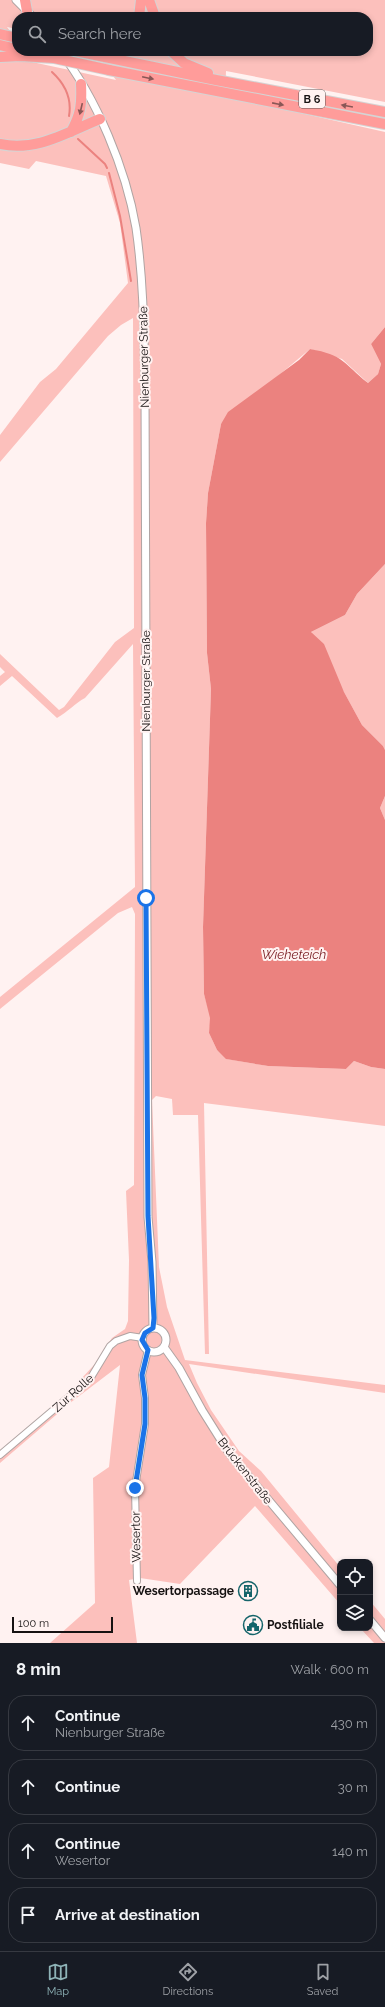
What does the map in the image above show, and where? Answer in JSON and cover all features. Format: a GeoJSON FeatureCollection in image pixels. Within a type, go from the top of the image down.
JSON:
{"type":"FeatureCollection","features":[{"type":"Feature","properties":{"kind":"highway"},"geometry":{"type":"LineString","coordinates":[[25,0],[29,12]]}},
{"type":"Feature","properties":{"kind":"highway"},"geometry":{"type":"LineString","coordinates":[[140,12],[141,0]]}},
{"type":"Feature","properties":{"kind":"highway"},"geometry":{"type":"LineString","coordinates":[[149,0],[153,12]]}},
{"type":"Feature","properties":{"kind":"highway"},"geometry":{"type":"LineString","coordinates":[[0,34],[12,37]]}},
{"type":"Feature","properties":{"kind":"highway"},"geometry":{"type":"LineString","coordinates":[[0,45],[12,48]]}},
{"type":"Feature","properties":{"kind":"highway"},"geometry":{"type":"LineString","coordinates":[[0,57],[12,55]]}},
{"type":"Feature","properties":{"kind":"highway","name":"B 6"},"geometry":{"type":"LineString","coordinates":[[64,56],[109,70],[214,92],[385,124]]}},
{"type":"Feature","properties":{"kind":"highway"},"geometry":{"type":"LineString","coordinates":[[99,56],[216,78]]}},
{"type":"Feature","properties":{"kind":"highway"},"geometry":{"type":"LineString","coordinates":[[177,56],[184,63],[216,78]]}},
{"type":"Feature","properties":{"kind":"highway","name":"B 6"},"geometry":{"type":"LineString","coordinates":[[216,78],[240,85],[385,112]]}},
{"type":"Feature","properties":{"kind":"highway"},"geometry":{"type":"LineString","coordinates":[[71,132],[78,118],[82,104],[82,84]]}},
{"type":"Feature","properties":{"kind":"highway"},"geometry":{"type":"LineString","coordinates":[[0,144],[29,146],[71,132],[100,119]]}},
{"type":"Feature","properties":{"kind":"street"},"geometry":{"type":"LineString","coordinates":[[16,0],[28,12]]}},
{"type":"Feature","properties":{"kind":"street","name":"Nienburger Straße"},"geometry":{"type":"LineString","coordinates":[[59,56],[82,84],[100,119],[119,166],[136,227],[144,313],[148,1186],[153,1328]]}},
{"type":"Feature","properties":{"kind":"street"},"geometry":{"type":"LineString","coordinates":[[153,1328],[164,1333],[166,1340],[164,1347],[155,1352],[148,1350],[143,1344],[143,1338],[147,1330],[153,1328]]}},
{"type":"Feature","properties":{"kind":"street","name":"Zur Rolle"},"geometry":{"type":"LineString","coordinates":[[0,1455],[90,1379],[110,1346],[116,1341],[130,1336],[143,1338]]}},
{"type":"Feature","properties":{"kind":"street","name":"Brückenstraße"},"geometry":{"type":"LineString","coordinates":[[164,1347],[179,1368],[202,1410],[229,1453],[337,1581]]}},
{"type":"Feature","properties":{"kind":"street","name":"Wesertor"},"geometry":{"type":"LineString","coordinates":[[137,1582],[135,1488],[145,1424],[145,1398],[142,1375],[148,1350]]}},
{"type":"Feature","properties":{"kind":"street"},"geometry":{"type":"LineString","coordinates":[[373,1624],[385,1638]]}},
{"type":"Feature","properties":{"kind":"shaded area"},"geometry":{"type":"Polygon","coordinates":[[[0,0],[385,0],[385,102],[226,71],[225,96],[385,132],[385,327],[371,344],[381,364],[378,374],[368,383],[342,359],[310,349],[221,424],[208,493],[206,523],[207,653],[211,689],[203,927],[204,994],[211,1018],[209,1033],[217,1050],[227,1059],[268,1066],[346,1069],[354,1061],[371,1067],[385,1069],[385,1126],[204,1103],[209,1354],[205,1354],[198,1115],[173,1115],[172,1099],[156,1096],[152,1100],[159,1267],[167,1307],[185,1360],[385,1385],[385,1393],[189,1364],[211,1410],[239,1451],[261,1471],[337,1563],[337,1601],[255,1506],[180,1584],[140,1578],[129,1580],[137,1643],[50,1643],[95,1603],[93,1478],[109,1467],[120,1365],[70,1403],[0,1463],[0,1451],[76,1387],[80,1380],[95,1364],[112,1338],[125,1329],[128,1321],[129,1260],[126,1191],[134,1185],[135,914],[132,907],[118,913],[0,1009],[0,997],[135,887],[133,644],[85,698],[57,718],[12,676],[0,686],[0,676],[5,672],[0,667],[0,654],[59,710],[64,707],[115,642],[134,628],[133,318],[121,325],[108,336],[0,462],[0,435],[40,382],[56,369],[128,283],[120,223],[106,176],[36,161],[29,169],[0,163],[0,0]]]}},
{"type":"Feature","properties":{"kind":"shaded area"},"geometry":{"type":"Polygon","coordinates":[[[385,564],[385,750],[383,746],[362,725],[311,632],[345,615],[357,594],[385,564]]]}},
{"type":"Feature","properties":{"kind":"shaded area"},"geometry":{"type":"Polygon","coordinates":[[[385,796],[385,820],[380,808],[385,796]]]}},
{"type":"Feature","properties":{"kind":"shaded area"},"geometry":{"type":"Polygon","coordinates":[[[373,1605],[385,1619],[385,1643],[374,1643],[363,1631],[373,1631],[373,1605]]]}},
{"type":"Feature","properties":{"kind":"water","name":"Wieheteich"},"geometry":{"type":"Polygon","coordinates":[[[385,327],[385,564],[357,594],[345,615],[311,632],[324,644],[344,692],[362,725],[383,746],[385,750],[385,796],[380,808],[385,820],[385,1069],[371,1067],[354,1061],[346,1069],[268,1066],[226,1059],[217,1050],[209,1033],[210,1018],[204,994],[203,927],[211,689],[207,653],[206,523],[208,493],[221,424],[228,412],[299,360],[310,349],[321,351],[337,357],[368,383],[378,374],[381,364],[371,344],[385,327]]]}},
{"type":"Feature","properties":{"kind":"waterway"},"geometry":{"type":"LineString","coordinates":[[52,72],[61,82],[66,92],[70,110],[69,116]]}},
{"type":"Feature","properties":{"kind":"waterway"},"geometry":{"type":"LineString","coordinates":[[78,139],[105,164],[107,168]]}},
{"type":"Feature","properties":{"kind":"waterway"},"geometry":{"type":"LineString","coordinates":[[109,173],[120,216],[131,281]]}},
{"type":"Feature","properties":{"kind":"place","name":"Wesertorpassage"},"geometry":{"type":"Point","coordinates":[248,1591]}},
{"type":"Feature","properties":{"kind":"place","name":"Postfiliale"},"geometry":{"type":"Point","coordinates":[253,1625]}},
{"type":"Feature","properties":{"kind":"route"},"geometry":{"type":"LineString","coordinates":[[135,1488],[145,1424],[145,1398],[142,1375],[148,1350],[145,1348],[142,1340],[147,1330],[153,1328],[154,1318],[152,1262],[148,1216],[146,898]]}}]}
